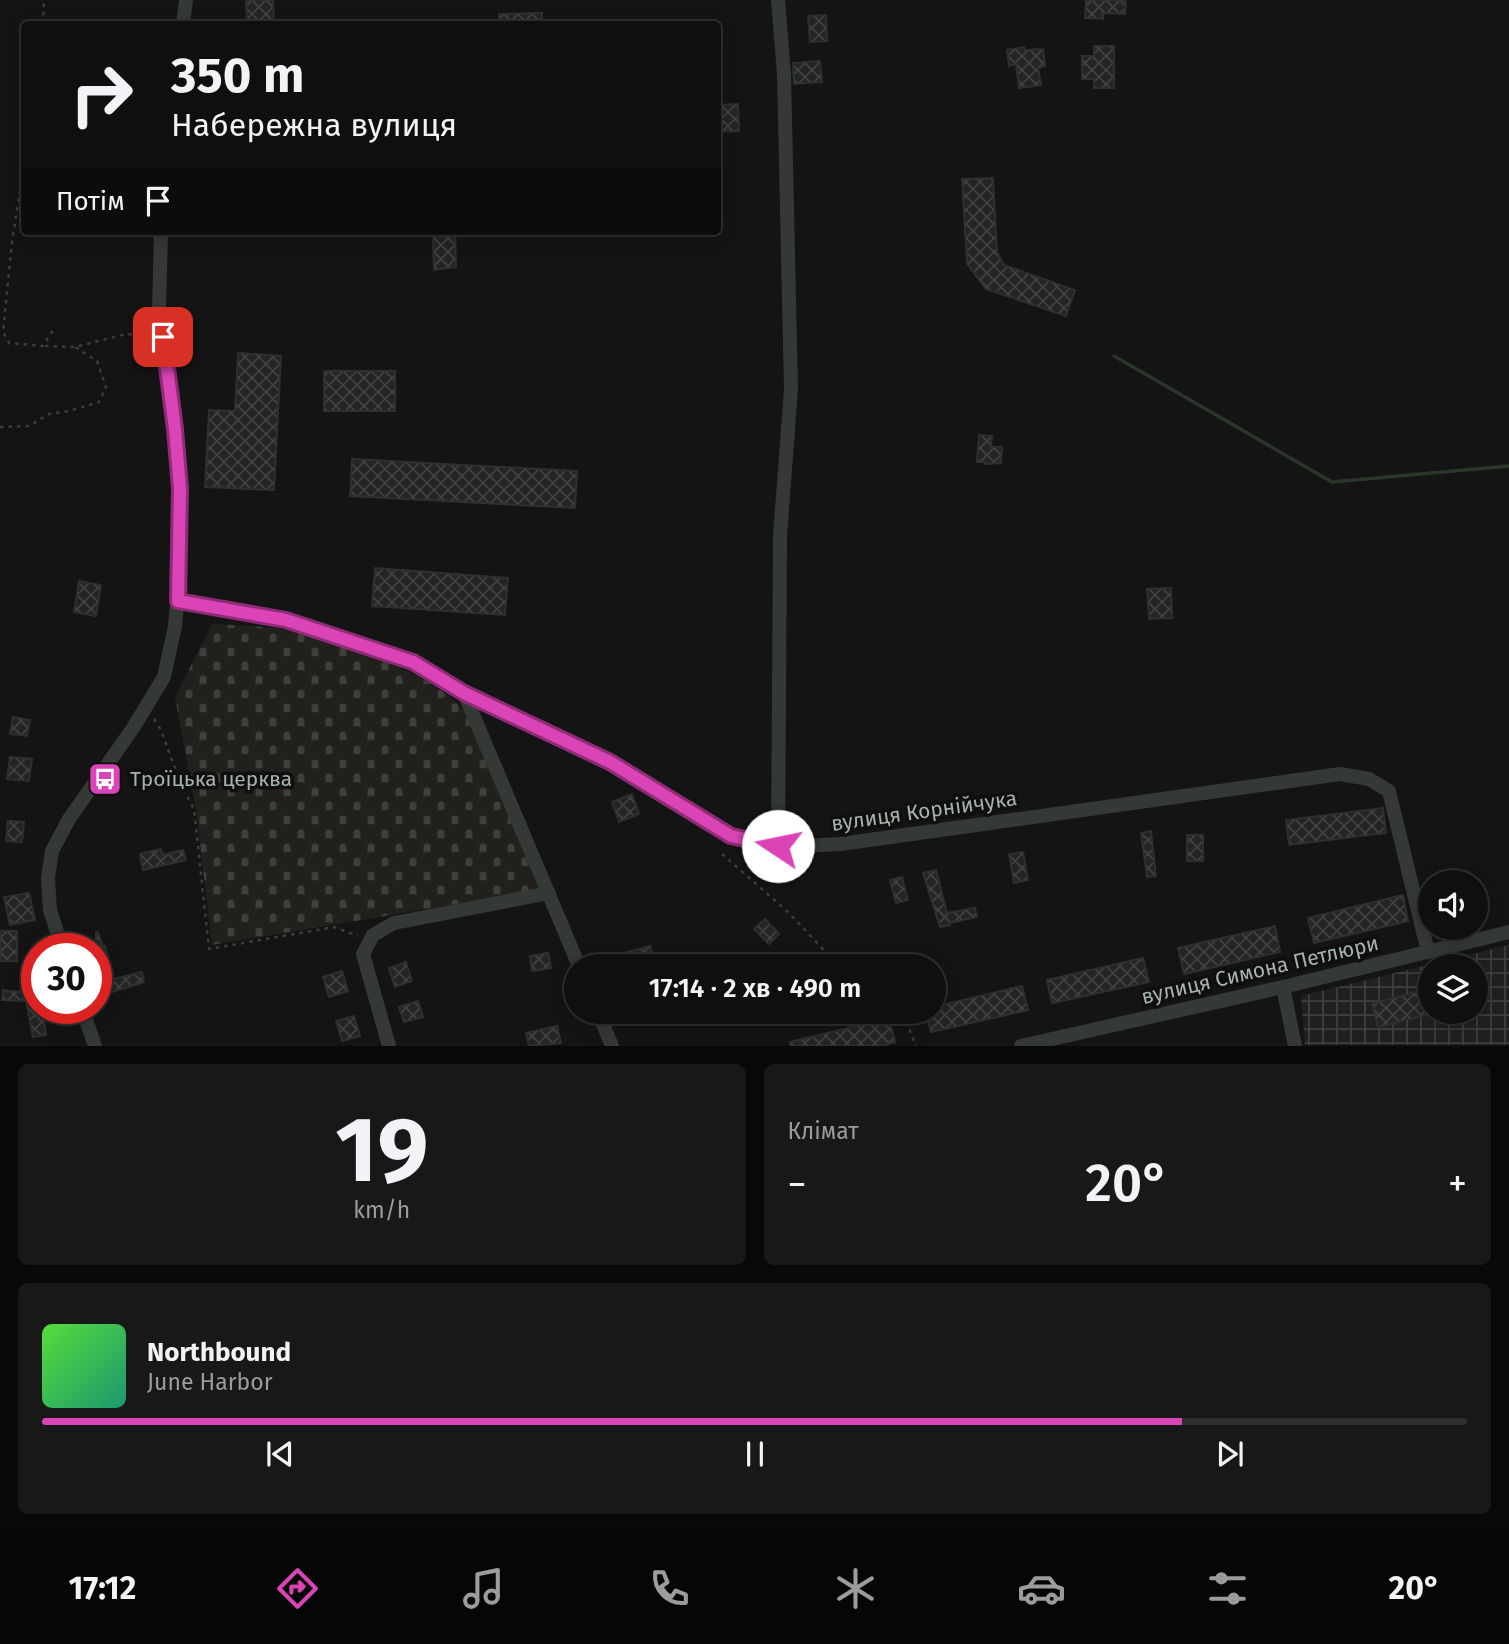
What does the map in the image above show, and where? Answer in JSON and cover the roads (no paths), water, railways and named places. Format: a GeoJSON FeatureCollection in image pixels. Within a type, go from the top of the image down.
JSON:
{"type":"FeatureCollection","features":[{"type":"Feature","properties":{"kind":"street"},"geometry":{"type":"LineString","coordinates":[[183,21],[186,0]]}},
{"type":"Feature","properties":{"kind":"street"},"geometry":{"type":"LineString","coordinates":[[778,0],[784,74],[790,389],[780,536],[778,846]]}},
{"type":"Feature","properties":{"kind":"street"},"geometry":{"type":"LineString","coordinates":[[57,933],[50,910],[48,878],[52,851],[69,819],[164,677],[171,652],[178,601],[180,489],[159,309],[161,235]]}},
{"type":"Feature","properties":{"kind":"street","name":"вулиця Корнійчука"},"geometry":{"type":"LineString","coordinates":[[178,601],[260,614],[331,634],[413,662],[464,693],[610,762],[731,836],[778,846],[841,844],[1340,774],[1369,779],[1389,791],[1429,952]]}},
{"type":"Feature","properties":{"kind":"street"},"geometry":{"type":"LineString","coordinates":[[464,693],[574,954]]}},
{"type":"Feature","properties":{"kind":"street"},"geometry":{"type":"LineString","coordinates":[[388,1045],[363,954],[369,940],[379,930],[394,923],[549,894]]}},
{"type":"Feature","properties":{"kind":"street","name":"вулиця Симона Петлюри"},"geometry":{"type":"LineString","coordinates":[[1021,1045],[1283,987],[1509,932]]}},
{"type":"Feature","properties":{"kind":"street"},"geometry":{"type":"LineString","coordinates":[[1283,987],[1295,1045]]}},
{"type":"Feature","properties":{"kind":"street"},"geometry":{"type":"LineString","coordinates":[[87,1024],[94,1045]]}},
{"type":"Feature","properties":{"kind":"street"},"geometry":{"type":"LineString","coordinates":[[602,1024],[612,1045]]}},
{"type":"Feature","properties":{"kind":"waterway"},"geometry":{"type":"LineString","coordinates":[[1114,356],[1332,482],[1509,466]]}},
{"type":"Feature","properties":{"kind":"place","name":"Троїцька церква"},"geometry":{"type":"Point","coordinates":[105,779]}}]}
